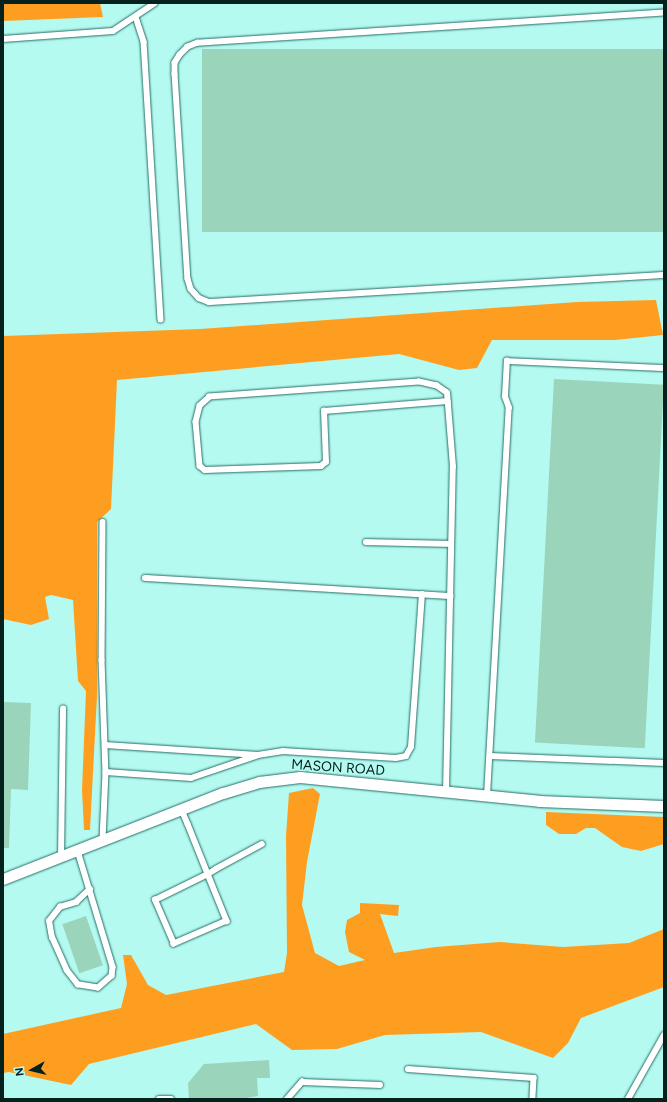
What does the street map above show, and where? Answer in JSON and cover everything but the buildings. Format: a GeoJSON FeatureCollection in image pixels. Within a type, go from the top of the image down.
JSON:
{"type":"FeatureCollection","features":[{"type":"Feature","properties":{"kind":"street","name":"MASON ROAD"},"geometry":{"type":"LineString","coordinates":[[3,879],[259,782],[300,777],[539,801],[664,806]]}},
{"type":"Feature","properties":{"kind":"lane"},"geometry":{"type":"LineString","coordinates":[[3,39],[104,32],[120,28],[155,3]]}},
{"type":"Feature","properties":{"kind":"lane"},"geometry":{"type":"LineString","coordinates":[[664,13],[198,43],[188,47],[175,63],[188,279],[191,290],[198,298],[209,302],[664,275]]}},
{"type":"Feature","properties":{"kind":"lane"},"geometry":{"type":"LineString","coordinates":[[136,17],[144,42],[161,319]]}},
{"type":"Feature","properties":{"kind":"lane"},"geometry":{"type":"LineString","coordinates":[[487,796],[509,408],[505,397],[507,361],[664,368]]}},
{"type":"Feature","properties":{"kind":"lane"},"geometry":{"type":"LineString","coordinates":[[446,792],[453,467],[448,401],[447,393],[438,386],[419,382],[210,397],[203,401],[197,414],[200,466],[209,470],[321,466],[326,462],[324,411],[448,401]]}},
{"type":"Feature","properties":{"kind":"lane"},"geometry":{"type":"LineString","coordinates":[[103,522],[102,660],[106,772],[103,841]]}},
{"type":"Feature","properties":{"kind":"lane"},"geometry":{"type":"LineString","coordinates":[[366,542],[451,544]]}},
{"type":"Feature","properties":{"kind":"lane"},"geometry":{"type":"LineString","coordinates":[[145,578],[450,596]]}},
{"type":"Feature","properties":{"kind":"lane"},"geometry":{"type":"LineString","coordinates":[[106,772],[191,778],[258,755],[283,751],[396,758],[406,756],[411,748],[422,594]]}},
{"type":"Feature","properties":{"kind":"lane"},"geometry":{"type":"LineString","coordinates":[[61,857],[63,709]]}},
{"type":"Feature","properties":{"kind":"lane"},"geometry":{"type":"LineString","coordinates":[[105,745],[258,755]]}},
{"type":"Feature","properties":{"kind":"lane"},"geometry":{"type":"LineString","coordinates":[[490,756],[664,763]]}},
{"type":"Feature","properties":{"kind":"lane"},"geometry":{"type":"LineString","coordinates":[[182,810],[208,874],[227,921],[174,944],[154,900],[208,874],[262,844]]}},
{"type":"Feature","properties":{"kind":"lane"},"geometry":{"type":"LineString","coordinates":[[78,851],[90,889],[113,967],[112,976],[98,988],[78,985],[67,971],[52,938],[49,921],[60,907],[76,902],[90,889]]}},
{"type":"Feature","properties":{"kind":"lane"},"geometry":{"type":"LineString","coordinates":[[628,1099],[664,1035]]}},
{"type":"Feature","properties":{"kind":"lane"},"geometry":{"type":"LineString","coordinates":[[408,1069],[534,1078],[533,1099]]}},
{"type":"Feature","properties":{"kind":"lane"},"geometry":{"type":"LineString","coordinates":[[286,1099],[302,1082],[380,1085]]}},
{"type":"Feature","properties":{"kind":"lane"},"geometry":{"type":"LineString","coordinates":[[159,1099],[171,1099]]}},
{"type":"Feature","properties":{"kind":"shaded area"},"geometry":{"type":"Polygon","coordinates":[[[3,3],[100,3],[103,17],[3,21],[3,3]]]}},
{"type":"Feature","properties":{"kind":"shaded area"},"geometry":{"type":"Polygon","coordinates":[[[656,300],[663,335],[615,340],[492,340],[477,368],[459,370],[399,354],[117,380],[111,509],[97,522],[97,696],[90,830],[84,830],[82,790],[86,691],[78,681],[73,600],[51,595],[45,597],[49,619],[31,625],[3,619],[3,336],[200,329],[577,302],[656,300]]]}},
{"type":"Feature","properties":{"kind":"shaded area"},"geometry":{"type":"Polygon","coordinates":[[[313,788],[320,794],[307,862],[302,905],[315,953],[339,966],[365,960],[349,952],[345,932],[347,920],[360,913],[360,903],[399,905],[398,916],[380,914],[394,953],[436,947],[500,942],[563,947],[629,943],[664,929],[664,987],[581,1018],[568,1043],[553,1058],[481,1032],[385,1035],[337,1049],[292,1050],[256,1024],[89,1064],[71,1085],[9,1072],[3,1073],[3,1034],[121,1008],[127,984],[123,955],[131,955],[148,985],[166,995],[284,972],[287,953],[286,836],[289,793],[313,788]]]}},
{"type":"Feature","properties":{"kind":"shaded area"},"geometry":{"type":"Polygon","coordinates":[[[546,812],[664,817],[664,844],[641,851],[622,847],[595,828],[586,828],[576,834],[559,834],[546,825],[546,812]]]}}]}
